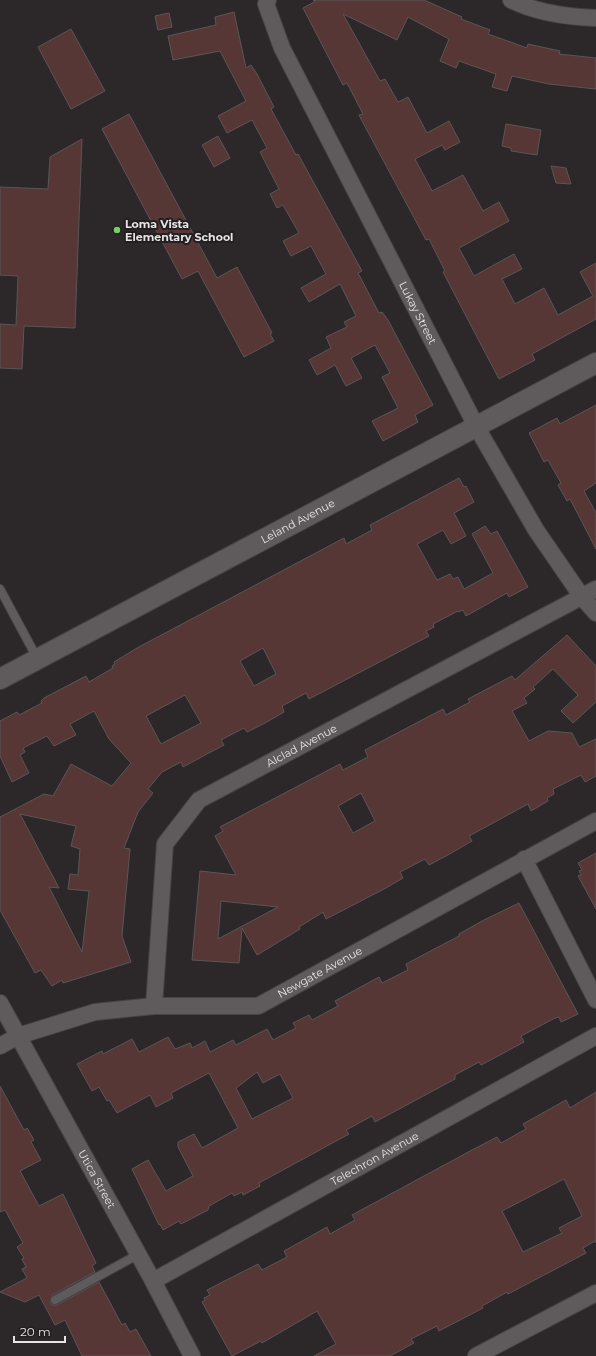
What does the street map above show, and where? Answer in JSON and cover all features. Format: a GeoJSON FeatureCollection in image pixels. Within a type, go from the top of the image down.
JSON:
{"type":"FeatureCollection","features":[{"type":"Feature","properties":{"kind":"street","name":"Lukay Street"},"geometry":{"type":"LineString","coordinates":[[268,0],[266,4],[282,48],[476,426],[536,530],[582,597],[596,613]]}},
{"type":"Feature","properties":{"kind":"street"},"geometry":{"type":"LineString","coordinates":[[511,0],[549,13],[574,18],[596,18]]}},
{"type":"Feature","properties":{"kind":"street","name":"Leland Avenue"},"geometry":{"type":"LineString","coordinates":[[0,679],[596,363]]}},
{"type":"Feature","properties":{"kind":"street","name":"Alclad Avenue"},"geometry":{"type":"LineString","coordinates":[[154,1006],[165,844],[199,800],[596,589]]}},
{"type":"Feature","properties":{"kind":"street","name":"Newgate Avenue"},"geometry":{"type":"LineString","coordinates":[[0,1046],[18,1036],[95,1012],[154,1006],[258,1006],[524,859],[596,821]]}},
{"type":"Feature","properties":{"kind":"street"},"geometry":{"type":"LineString","coordinates":[[524,859],[596,1000]]}},
{"type":"Feature","properties":{"kind":"street","name":"Utica Street"},"geometry":{"type":"LineString","coordinates":[[0,1003],[153,1281],[192,1356]]}},
{"type":"Feature","properties":{"kind":"street","name":"Telechron Avenue"},"geometry":{"type":"LineString","coordinates":[[153,1281],[596,1036]]}},
{"type":"Feature","properties":{"kind":"street"},"geometry":{"type":"LineString","coordinates":[[476,1356],[596,1293]]}},
{"type":"Feature","properties":{"kind":"lane"},"geometry":{"type":"LineString","coordinates":[[0,589],[38,659]]}},
{"type":"Feature","properties":{"kind":"lane"},"geometry":{"type":"LineString","coordinates":[[55,1300],[138,1254]]}},
{"type":"Feature","properties":{"kind":"building"},"geometry":{"type":"Polygon","coordinates":[[[313,0],[424,0],[462,17],[461,19],[490,30],[488,34],[527,48],[528,44],[560,51],[559,54],[596,58],[596,89],[549,84],[512,76],[507,91],[492,87],[496,74],[459,61],[456,68],[440,61],[449,39],[408,17],[397,40],[343,14],[380,81],[385,79],[398,102],[408,97],[427,133],[449,121],[460,142],[445,150],[442,145],[415,159],[432,191],[463,175],[483,211],[499,202],[509,221],[459,248],[474,276],[514,254],[522,269],[502,279],[515,304],[544,288],[558,315],[593,296],[580,272],[596,263],[596,319],[532,354],[535,360],[499,379],[443,272],[445,271],[429,239],[426,240],[361,119],[359,115],[363,114],[347,83],[343,85],[303,8],[316,1],[313,0]]]}},
{"type":"Feature","properties":{"kind":"building"},"geometry":{"type":"Polygon","coordinates":[[[234,12],[246,68],[251,65],[257,74],[274,107],[271,109],[296,155],[298,154],[362,271],[358,273],[379,313],[382,312],[388,320],[433,405],[415,415],[418,422],[383,441],[372,421],[398,408],[382,377],[390,373],[375,345],[351,358],[362,378],[346,386],[335,365],[317,375],[309,360],[331,348],[326,337],[347,327],[344,322],[356,316],[340,284],[309,302],[301,288],[326,274],[311,246],[291,256],[283,241],[299,233],[283,205],[277,208],[270,194],[279,189],[260,152],[267,148],[252,120],[227,133],[218,116],[246,101],[220,51],[173,60],[168,36],[216,25],[215,17],[234,12]]]}},
{"type":"Feature","properties":{"kind":"building"},"geometry":{"type":"Polygon","coordinates":[[[169,13],[172,27],[158,30],[155,16],[169,13]]]}},
{"type":"Feature","properties":{"kind":"building"},"geometry":{"type":"Polygon","coordinates":[[[71,29],[105,91],[71,109],[38,47],[71,29]]]}},
{"type":"Feature","properties":{"kind":"building"},"geometry":{"type":"Polygon","coordinates":[[[129,114],[217,278],[237,267],[272,333],[270,334],[274,341],[244,357],[198,271],[182,279],[102,129],[129,114]]]}},
{"type":"Feature","properties":{"kind":"building"},"geometry":{"type":"Polygon","coordinates":[[[506,124],[541,130],[537,155],[511,151],[511,148],[502,146],[506,124]]]}},
{"type":"Feature","properties":{"kind":"building"},"geometry":{"type":"Polygon","coordinates":[[[218,136],[230,158],[214,167],[202,145],[218,136]]]}},
{"type":"Feature","properties":{"kind":"building"},"geometry":{"type":"Polygon","coordinates":[[[82,139],[75,328],[24,326],[22,369],[0,368],[0,324],[16,325],[18,276],[0,275],[0,187],[48,189],[50,157],[82,139]]]}},
{"type":"Feature","properties":{"kind":"building"},"geometry":{"type":"Polygon","coordinates":[[[551,166],[566,168],[571,184],[556,183],[551,166]]]}},
{"type":"Feature","properties":{"kind":"building"},"geometry":{"type":"Polygon","coordinates":[[[596,405],[596,483],[584,491],[596,513],[596,549],[570,499],[567,501],[558,485],[561,483],[548,460],[544,462],[529,433],[557,418],[560,424],[596,405]]]}},
{"type":"Feature","properties":{"kind":"building"},"geometry":{"type":"Polygon","coordinates":[[[459,478],[464,487],[466,486],[474,502],[454,513],[466,536],[451,544],[443,530],[417,544],[437,580],[450,574],[453,579],[458,577],[464,589],[493,573],[472,534],[485,526],[491,534],[497,531],[528,587],[509,597],[507,593],[466,616],[463,610],[458,611],[433,624],[434,627],[426,631],[429,636],[309,699],[306,693],[282,706],[284,712],[247,732],[244,728],[221,740],[224,745],[183,767],[181,762],[162,772],[148,789],[153,793],[138,812],[124,848],[130,849],[122,936],[131,962],[63,983],[62,980],[52,986],[41,970],[35,973],[0,910],[0,817],[44,794],[53,796],[71,764],[112,786],[131,763],[109,739],[94,711],[70,724],[76,735],[54,746],[47,736],[23,748],[25,752],[20,755],[29,773],[12,782],[0,756],[0,721],[17,712],[19,715],[42,703],[41,701],[44,698],[86,676],[89,682],[113,668],[112,666],[115,664],[114,662],[137,648],[344,538],[346,544],[372,530],[370,525],[459,478]],[[263,648],[240,661],[254,686],[276,674],[263,648]],[[185,695],[146,716],[161,744],[201,723],[185,695]],[[20,814],[59,888],[49,887],[82,952],[89,891],[68,889],[70,874],[78,875],[80,849],[71,846],[76,826],[20,814]]]}},
{"type":"Feature","properties":{"kind":"building"},"geometry":{"type":"Polygon","coordinates":[[[567,635],[596,666],[596,702],[573,723],[561,711],[578,695],[553,669],[533,687],[535,689],[524,698],[527,703],[512,711],[529,741],[548,731],[572,733],[579,747],[596,739],[596,776],[585,782],[581,775],[553,789],[554,794],[547,798],[548,801],[531,811],[528,804],[469,836],[472,841],[446,856],[429,865],[425,859],[400,872],[403,878],[326,919],[323,912],[299,927],[300,929],[257,955],[242,928],[239,963],[192,960],[200,871],[236,875],[215,836],[223,831],[220,827],[340,764],[343,770],[368,757],[365,750],[443,709],[446,715],[470,702],[468,699],[512,676],[515,680],[567,635]],[[361,793],[338,806],[353,833],[375,821],[361,793]],[[221,901],[218,939],[278,907],[221,901]]]}},
{"type":"Feature","properties":{"kind":"building"},"geometry":{"type":"Polygon","coordinates":[[[596,853],[596,909],[578,876],[581,875],[579,871],[582,870],[578,863],[596,853]]]}},
{"type":"Feature","properties":{"kind":"building"},"geometry":{"type":"Polygon","coordinates":[[[519,903],[578,1014],[561,1022],[559,1017],[555,1018],[521,1036],[524,1042],[481,1065],[479,1062],[455,1075],[455,1079],[375,1122],[372,1116],[346,1130],[349,1134],[259,1183],[260,1186],[243,1195],[242,1192],[234,1196],[232,1193],[209,1206],[208,1210],[181,1224],[179,1221],[163,1230],[160,1224],[159,1225],[132,1169],[148,1160],[166,1191],[193,1176],[178,1147],[178,1142],[194,1134],[202,1148],[238,1128],[209,1073],[171,1093],[173,1098],[156,1107],[150,1095],[117,1113],[109,1100],[107,1101],[99,1087],[92,1091],[77,1064],[102,1051],[103,1054],[132,1039],[139,1052],[168,1037],[175,1049],[190,1043],[192,1048],[205,1041],[210,1052],[233,1040],[236,1045],[267,1029],[273,1040],[296,1028],[293,1023],[309,1015],[312,1020],[338,1006],[335,1001],[379,977],[382,983],[408,970],[406,964],[459,936],[459,934],[519,903]],[[257,1072],[236,1088],[252,1119],[293,1098],[280,1074],[263,1083],[257,1072]]]}},
{"type":"Feature","properties":{"kind":"building"},"geometry":{"type":"Polygon","coordinates":[[[0,1086],[24,1130],[27,1128],[34,1140],[31,1142],[41,1160],[20,1171],[39,1206],[63,1194],[96,1263],[92,1266],[95,1272],[52,1295],[50,1302],[52,1305],[57,1305],[99,1282],[122,1325],[125,1323],[130,1332],[136,1329],[151,1356],[82,1356],[65,1320],[55,1325],[39,1295],[25,1302],[0,1292],[27,1278],[22,1269],[26,1267],[22,1259],[24,1258],[17,1247],[23,1243],[5,1210],[0,1212],[0,1086]]]}},
{"type":"Feature","properties":{"kind":"building"},"geometry":{"type":"Polygon","coordinates":[[[596,1092],[596,1243],[595,1241],[583,1248],[586,1253],[508,1294],[507,1292],[482,1306],[483,1308],[439,1331],[437,1326],[411,1339],[414,1343],[390,1356],[314,1356],[336,1344],[317,1311],[262,1343],[261,1341],[232,1356],[202,1302],[205,1300],[204,1298],[210,1295],[207,1290],[258,1264],[262,1270],[287,1257],[284,1251],[327,1227],[330,1234],[355,1220],[352,1215],[497,1137],[501,1143],[526,1129],[523,1124],[566,1100],[570,1108],[596,1092]],[[564,1179],[502,1211],[523,1252],[562,1233],[559,1228],[582,1216],[564,1179]]]}},
{"type":"Feature","properties":{"kind":"place","name":"Loma Vista Elementary School"},"geometry":{"type":"Point","coordinates":[117,230]}}]}
